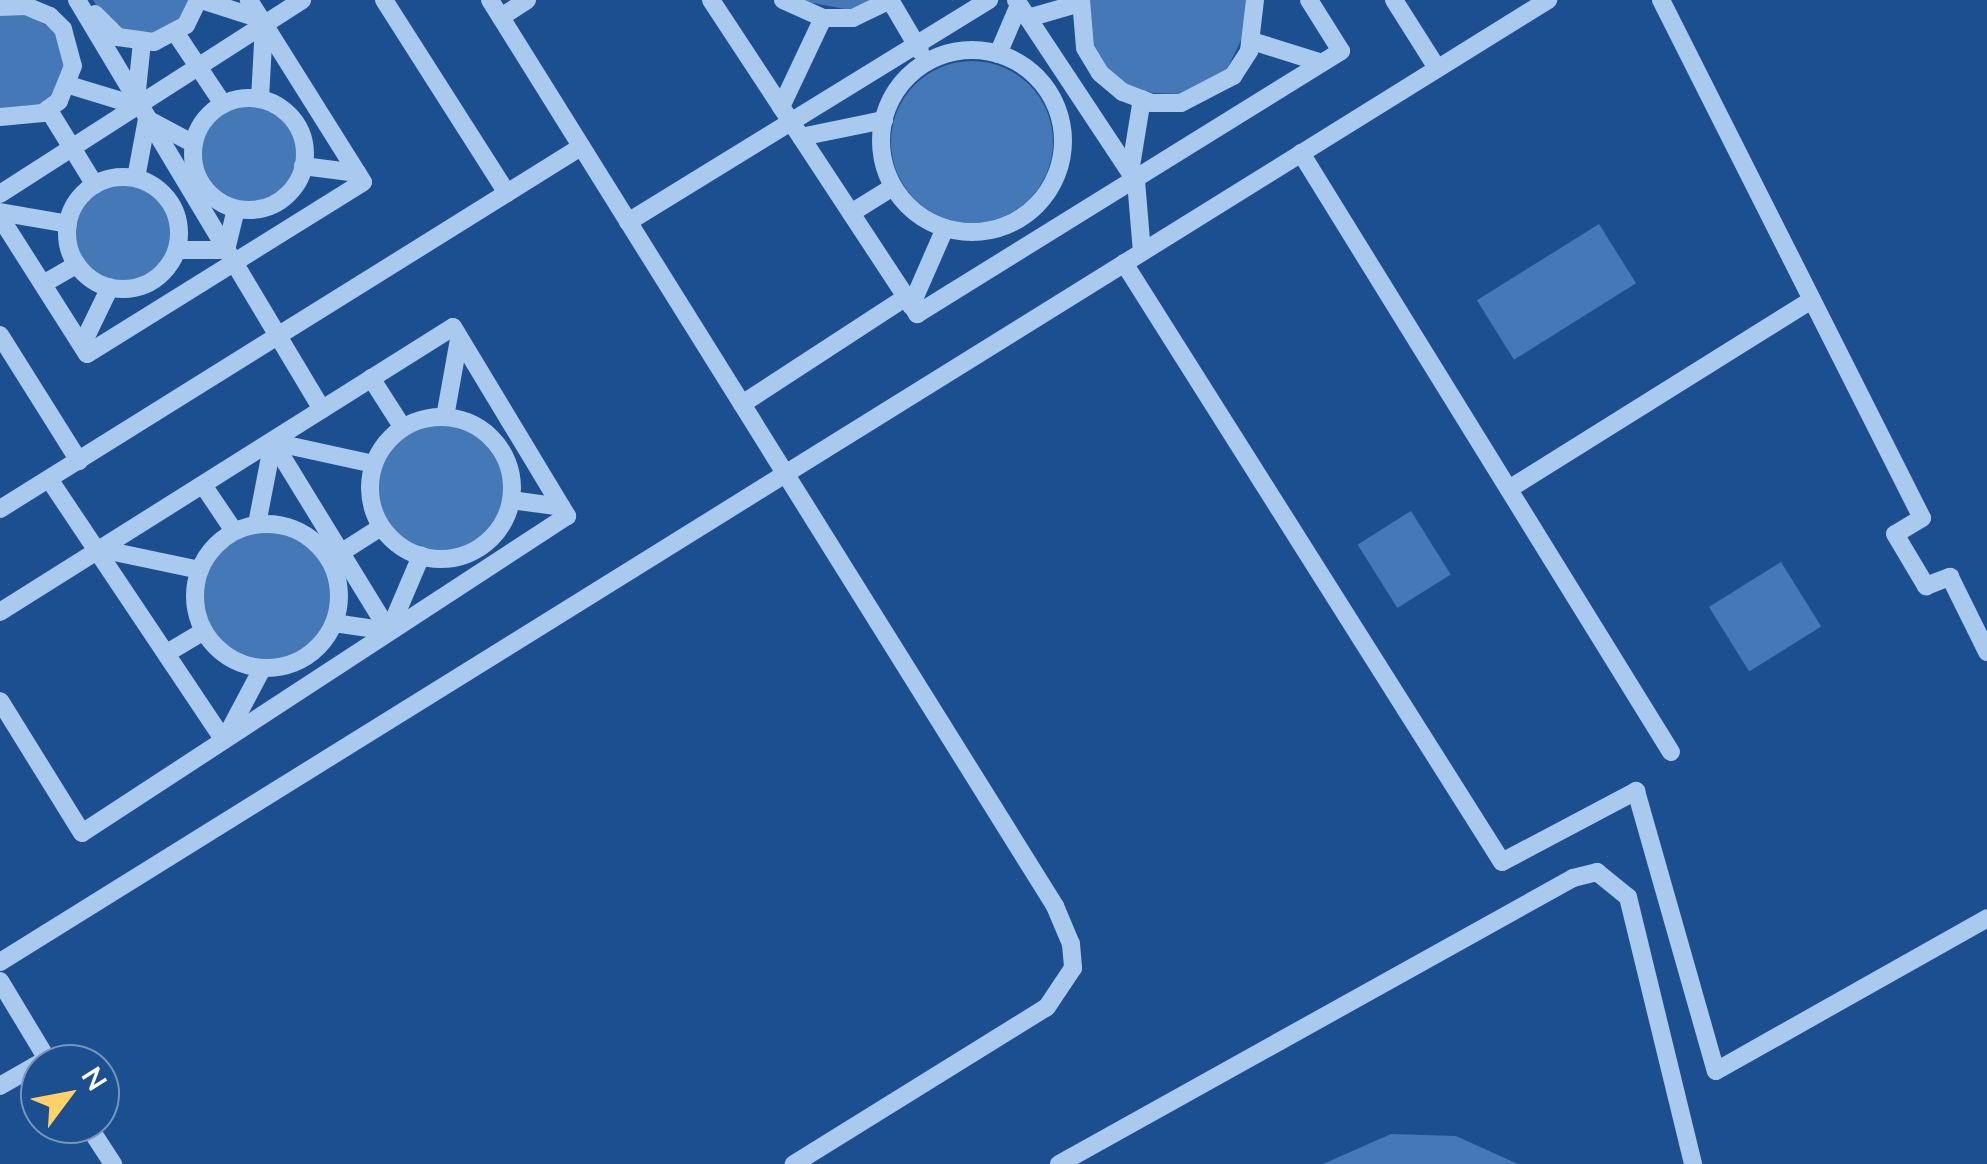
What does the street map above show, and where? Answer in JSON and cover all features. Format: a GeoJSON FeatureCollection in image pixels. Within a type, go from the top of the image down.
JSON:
{"type":"FeatureCollection","features":[{"type":"Feature","properties":{"kind":"street"},"geometry":{"type":"LineString","coordinates":[[77,0],[118,37],[142,42],[176,32],[200,0],[263,22]]}},
{"type":"Feature","properties":{"kind":"street"},"geometry":{"type":"LineString","coordinates":[[0,214],[87,354],[169,302],[229,256],[297,222],[363,182],[249,0]]}},
{"type":"Feature","properties":{"kind":"street"},"geometry":{"type":"LineString","coordinates":[[0,194],[141,109],[263,22],[302,0]]}},
{"type":"Feature","properties":{"kind":"street"},"geometry":{"type":"LineString","coordinates":[[384,0],[507,193]]}},
{"type":"Feature","properties":{"kind":"street"},"geometry":{"type":"LineString","coordinates":[[490,0],[1055,906],[1071,944],[1073,968],[1047,1007],[794,1164]]}},
{"type":"Feature","properties":{"kind":"street"},"geometry":{"type":"LineString","coordinates":[[500,17],[526,0]]}},
{"type":"Feature","properties":{"kind":"street"},"geometry":{"type":"LineString","coordinates":[[783,0],[823,18],[853,18],[890,0],[927,63]]}},
{"type":"Feature","properties":{"kind":"street"},"geometry":{"type":"LineString","coordinates":[[628,222],[990,0]]}},
{"type":"Feature","properties":{"kind":"street"},"geometry":{"type":"LineString","coordinates":[[1021,8],[1081,2],[1082,34],[1095,65],[1123,92],[1142,99],[1181,103],[1222,84],[1252,41],[1255,0]]}},
{"type":"Feature","properties":{"kind":"street"},"geometry":{"type":"LineString","coordinates":[[720,3],[791,122],[917,314],[1340,51],[1310,0]]}},
{"type":"Feature","properties":{"kind":"street"},"geometry":{"type":"LineString","coordinates":[[1394,0],[1437,68]]}},
{"type":"Feature","properties":{"kind":"street"},"geometry":{"type":"LineString","coordinates":[[0,962],[1548,0]]}},
{"type":"Feature","properties":{"kind":"street"},"geometry":{"type":"LineString","coordinates":[[1661,0],[1922,518],[1896,534],[1926,586],[1950,576],[1987,652]]}},
{"type":"Feature","properties":{"kind":"street"},"geometry":{"type":"LineString","coordinates":[[0,7],[27,3],[50,16],[65,34],[73,66],[69,85],[48,110],[2,124]]}},
{"type":"Feature","properties":{"kind":"street"},"geometry":{"type":"LineString","coordinates":[[998,54],[1021,8]]}},
{"type":"Feature","properties":{"kind":"street"},"geometry":{"type":"LineString","coordinates":[[1021,8],[1133,177]]}},
{"type":"Feature","properties":{"kind":"street"},"geometry":{"type":"LineString","coordinates":[[65,34],[91,11]]}},
{"type":"Feature","properties":{"kind":"street"},"geometry":{"type":"LineString","coordinates":[[91,11],[141,109],[197,191],[229,256],[322,409]]}},
{"type":"Feature","properties":{"kind":"street"},"geometry":{"type":"LineString","coordinates":[[791,122],[823,18]]}},
{"type":"Feature","properties":{"kind":"street"},"geometry":{"type":"LineString","coordinates":[[260,99],[263,22]]}},
{"type":"Feature","properties":{"kind":"street"},"geometry":{"type":"LineString","coordinates":[[176,32],[222,104]]}},
{"type":"Feature","properties":{"kind":"street"},"geometry":{"type":"LineString","coordinates":[[1252,41],[1322,63]]}},
{"type":"Feature","properties":{"kind":"street"},"geometry":{"type":"LineString","coordinates":[[136,178],[142,42]]}},
{"type":"Feature","properties":{"kind":"street"},"geometry":{"type":"LineString","coordinates":[[967,50],[998,54],[1026,67],[1047,90],[1060,116],[1063,146],[1043,200],[1021,218],[994,230],[945,228],[912,209],[893,187],[882,158],[884,120],[892,97],[927,63],[967,50]]}},
{"type":"Feature","properties":{"kind":"street"},"geometry":{"type":"LineString","coordinates":[[1047,90],[1095,65]]}},
{"type":"Feature","properties":{"kind":"street"},"geometry":{"type":"LineString","coordinates":[[1222,84],[1242,114]]}},
{"type":"Feature","properties":{"kind":"street"},"geometry":{"type":"LineString","coordinates":[[69,85],[141,109],[194,144]]}},
{"type":"Feature","properties":{"kind":"street"},"geometry":{"type":"LineString","coordinates":[[260,99],[295,123],[303,166],[281,200],[255,210],[236,209],[197,191],[194,144],[203,120],[222,104],[260,99]]}},
{"type":"Feature","properties":{"kind":"street"},"geometry":{"type":"LineString","coordinates":[[1142,99],[1133,177],[1142,252]]}},
{"type":"Feature","properties":{"kind":"street"},"geometry":{"type":"LineString","coordinates":[[295,123],[318,109]]}},
{"type":"Feature","properties":{"kind":"street"},"geometry":{"type":"LineString","coordinates":[[48,110],[95,184]]}},
{"type":"Feature","properties":{"kind":"street"},"geometry":{"type":"LineString","coordinates":[[791,122],[884,120]]}},
{"type":"Feature","properties":{"kind":"street"},"geometry":{"type":"LineString","coordinates":[[1,506],[581,147]]}},
{"type":"Feature","properties":{"kind":"street"},"geometry":{"type":"LineString","coordinates":[[1301,153],[1671,752]]}},
{"type":"Feature","properties":{"kind":"street"},"geometry":{"type":"LineString","coordinates":[[303,166],[358,173]]}},
{"type":"Feature","properties":{"kind":"street"},"geometry":{"type":"LineString","coordinates":[[136,178],[171,206],[179,232],[176,250],[154,280],[138,288],[110,287],[77,264],[68,224],[74,207],[95,184],[136,178]]}},
{"type":"Feature","properties":{"kind":"street"},"geometry":{"type":"LineString","coordinates":[[850,213],[893,187]]}},
{"type":"Feature","properties":{"kind":"street"},"geometry":{"type":"LineString","coordinates":[[171,206],[197,191]]}},
{"type":"Feature","properties":{"kind":"street"},"geometry":{"type":"LineString","coordinates":[[281,200],[297,222]]}},
{"type":"Feature","properties":{"kind":"street"},"geometry":{"type":"LineString","coordinates":[[229,256],[236,209]]}},
{"type":"Feature","properties":{"kind":"street"},"geometry":{"type":"LineString","coordinates":[[0,214],[68,224]]}},
{"type":"Feature","properties":{"kind":"street"},"geometry":{"type":"LineString","coordinates":[[1021,218],[1033,243]]}},
{"type":"Feature","properties":{"kind":"street"},"geometry":{"type":"LineString","coordinates":[[742,404],[909,301],[945,228]]}},
{"type":"Feature","properties":{"kind":"street"},"geometry":{"type":"LineString","coordinates":[[176,250],[229,256]]}},
{"type":"Feature","properties":{"kind":"street"},"geometry":{"type":"LineString","coordinates":[[1124,263],[1502,862],[1636,792],[1716,1071],[1987,918]]}},
{"type":"Feature","properties":{"kind":"street"},"geometry":{"type":"LineString","coordinates":[[42,284],[77,264]]}},
{"type":"Feature","properties":{"kind":"street"},"geometry":{"type":"LineString","coordinates":[[154,280],[169,302]]}},
{"type":"Feature","properties":{"kind":"street"},"geometry":{"type":"LineString","coordinates":[[82,346],[110,287]]}},
{"type":"Feature","properties":{"kind":"street"},"geometry":{"type":"LineString","coordinates":[[1509,489],[1812,300]]}},
{"type":"Feature","properties":{"kind":"street"},"geometry":{"type":"LineString","coordinates":[[0,612],[452,327],[567,516],[82,834],[0,701]]}},
{"type":"Feature","properties":{"kind":"street"},"geometry":{"type":"LineString","coordinates":[[0,335],[79,460]]}},
{"type":"Feature","properties":{"kind":"street"},"geometry":{"type":"LineString","coordinates":[[445,417],[460,339]]}},
{"type":"Feature","properties":{"kind":"street"},"geometry":{"type":"LineString","coordinates":[[371,378],[403,428]]}},
{"type":"Feature","properties":{"kind":"street"},"geometry":{"type":"LineString","coordinates":[[445,417],[479,427],[502,453],[511,500],[498,533],[479,550],[457,559],[421,556],[382,527],[370,496],[374,464],[403,428],[445,417]]}},
{"type":"Feature","properties":{"kind":"street"},"geometry":{"type":"LineString","coordinates":[[502,453],[520,439]]}},
{"type":"Feature","properties":{"kind":"street"},"geometry":{"type":"LineString","coordinates":[[273,442],[374,464]]}},
{"type":"Feature","properties":{"kind":"street"},"geometry":{"type":"LineString","coordinates":[[256,524],[273,442]]}},
{"type":"Feature","properties":{"kind":"street"},"geometry":{"type":"LineString","coordinates":[[273,442],[335,556],[389,631]]}},
{"type":"Feature","properties":{"kind":"street"},"geometry":{"type":"LineString","coordinates":[[49,479],[100,549],[224,740]]}},
{"type":"Feature","properties":{"kind":"street"},"geometry":{"type":"LineString","coordinates":[[203,485],[234,531]]}},
{"type":"Feature","properties":{"kind":"street"},"geometry":{"type":"LineString","coordinates":[[511,500],[562,507]]}},
{"type":"Feature","properties":{"kind":"street"},"geometry":{"type":"LineString","coordinates":[[256,524],[302,532],[335,556],[340,591],[334,623],[309,656],[262,669],[238,663],[204,631],[196,609],[200,570],[215,544],[234,531],[256,524]]}},
{"type":"Feature","properties":{"kind":"street"},"geometry":{"type":"LineString","coordinates":[[335,556],[382,527]]}},
{"type":"Feature","properties":{"kind":"street"},"geometry":{"type":"LineString","coordinates":[[100,549],[200,570]]}},
{"type":"Feature","properties":{"kind":"street"},"geometry":{"type":"LineString","coordinates":[[479,550],[491,565]]}},
{"type":"Feature","properties":{"kind":"street"},"geometry":{"type":"LineString","coordinates":[[389,631],[421,556]]}},
{"type":"Feature","properties":{"kind":"street"},"geometry":{"type":"LineString","coordinates":[[334,623],[389,631]]}},
{"type":"Feature","properties":{"kind":"street"},"geometry":{"type":"LineString","coordinates":[[167,653],[204,631]]}},
{"type":"Feature","properties":{"kind":"street"},"geometry":{"type":"LineString","coordinates":[[309,656],[322,675]]}},
{"type":"Feature","properties":{"kind":"street"},"geometry":{"type":"LineString","coordinates":[[224,740],[262,669]]}},
{"type":"Feature","properties":{"kind":"street"},"geometry":{"type":"LineString","coordinates":[[1059,1164],[1573,878],[1598,872],[1616,880],[1628,897],[1693,1164]]}},
{"type":"Feature","properties":{"kind":"street"},"geometry":{"type":"LineString","coordinates":[[0,981],[38,1044]]}},
{"type":"Feature","properties":{"kind":"building"},"geometry":{"type":"Polygon","coordinates":[[[93,0],[192,0],[180,22],[152,36],[134,36],[104,18],[93,0]]]}},
{"type":"Feature","properties":{"kind":"building"},"geometry":{"type":"Polygon","coordinates":[[[797,0],[875,0],[850,10],[797,0]]]}},
{"type":"Feature","properties":{"kind":"building"},"geometry":{"type":"Polygon","coordinates":[[[1088,0],[1247,0],[1248,26],[1226,71],[1181,94],[1153,93],[1126,84],[1105,65],[1091,40],[1088,0]]]}},
{"type":"Feature","properties":{"kind":"building"},"geometry":{"type":"Polygon","coordinates":[[[23,12],[54,30],[66,63],[53,97],[40,108],[0,112],[0,14],[23,12]]]}},
{"type":"Feature","properties":{"kind":"building"},"geometry":{"type":"Polygon","coordinates":[[[972,61],[1003,68],[1029,85],[1046,111],[1053,142],[1046,173],[1029,199],[1003,216],[972,223],[941,216],[915,199],[898,173],[891,142],[898,111],[915,85],[941,68],[972,61]]]}},
{"type":"Feature","properties":{"kind":"building"},"geometry":{"type":"Polygon","coordinates":[[[249,103],[278,111],[292,125],[300,154],[292,183],[278,197],[249,205],[220,197],[206,183],[198,154],[206,125],[220,111],[249,103]]]}},
{"type":"Feature","properties":{"kind":"building"},"geometry":{"type":"Polygon","coordinates":[[[122,181],[151,189],[165,203],[173,232],[165,261],[151,275],[122,283],[93,275],[79,261],[71,232],[79,203],[93,189],[122,181]]]}},
{"type":"Feature","properties":{"kind":"building"},"geometry":{"type":"Polygon","coordinates":[[[1599,224],[1636,283],[1514,360],[1477,300],[1599,224]]]}},
{"type":"Feature","properties":{"kind":"building"},"geometry":{"type":"Polygon","coordinates":[[[441,423],[466,428],[487,442],[501,463],[506,488],[501,513],[487,534],[466,548],[441,553],[416,548],[395,534],[381,513],[376,488],[381,463],[395,442],[416,428],[441,423]]]}},
{"type":"Feature","properties":{"kind":"building"},"geometry":{"type":"Polygon","coordinates":[[[1411,511],[1451,575],[1397,608],[1358,544],[1411,511]]]}},
{"type":"Feature","properties":{"kind":"building"},"geometry":{"type":"Polygon","coordinates":[[[268,530],[293,535],[314,549],[328,570],[333,595],[328,620],[314,641],[293,655],[268,660],[243,655],[222,641],[208,620],[203,595],[208,570],[222,549],[243,535],[268,530]]]}},
{"type":"Feature","properties":{"kind":"building"},"geometry":{"type":"Polygon","coordinates":[[[1781,562],[1821,626],[1749,671],[1709,607],[1781,562]]]}},
{"type":"Feature","properties":{"kind":"building"},"geometry":{"type":"Polygon","coordinates":[[[1391,1134],[1456,1136],[1518,1164],[1323,1164],[1391,1134]]]}}]}
